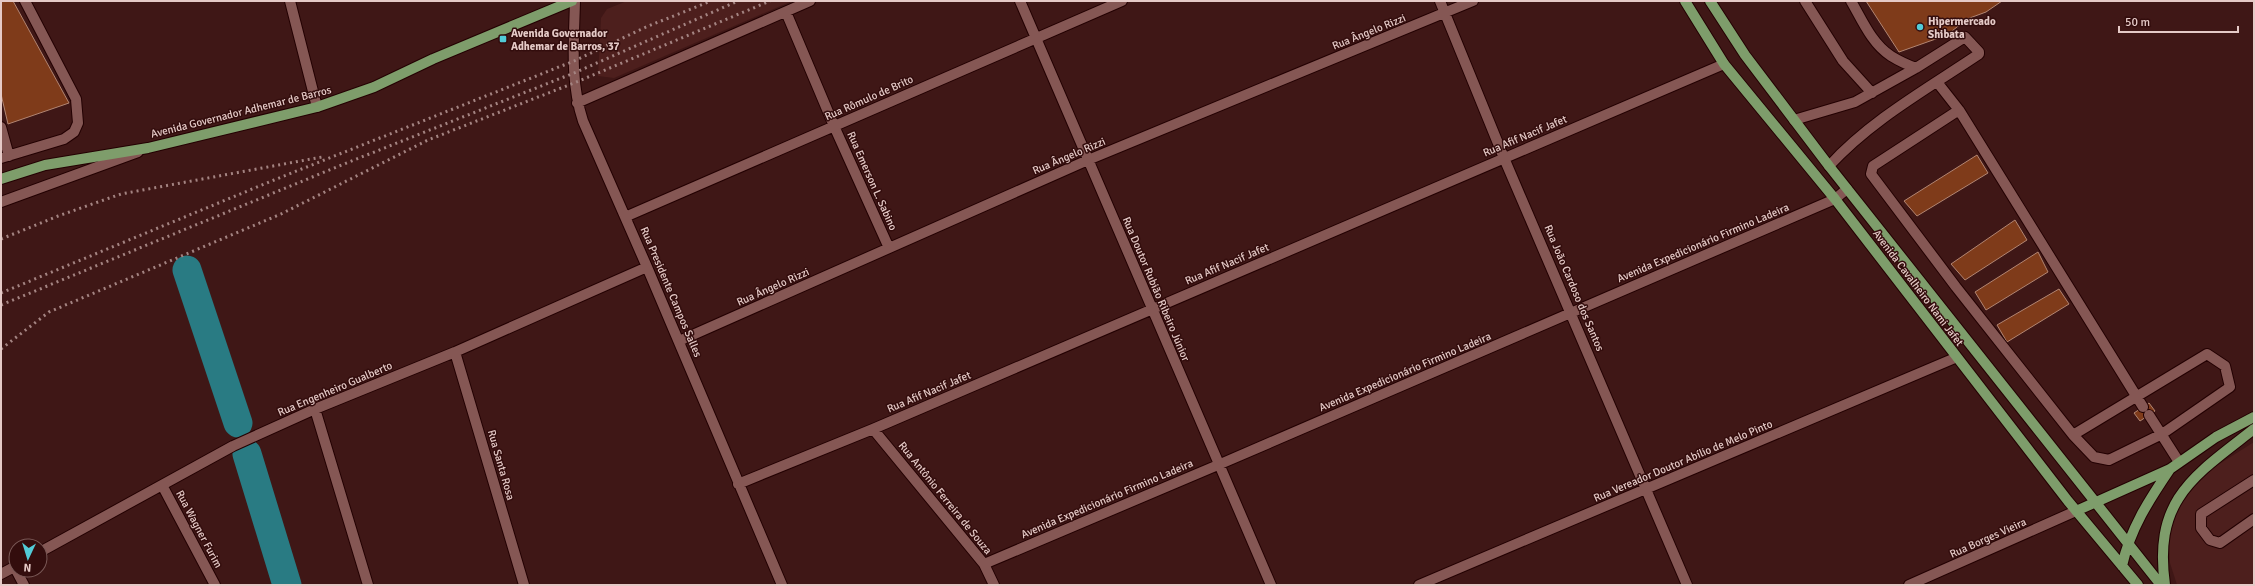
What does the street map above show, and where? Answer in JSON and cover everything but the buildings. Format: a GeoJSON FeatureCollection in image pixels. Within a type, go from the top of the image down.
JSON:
{"type":"FeatureCollection","features":[{"type":"Feature","properties":{"kind":"main road","name":"Avenida Governador Adhemar de Barros"},"geometry":{"type":"LineString","coordinates":[[148,148],[317,108],[374,87],[433,59],[572,1]]}},
{"type":"Feature","properties":{"kind":"main road","name":"Avenida Cavalheiro Nami Jafet"},"geometry":{"type":"LineString","coordinates":[[1685,1],[1724,64],[1835,199],[1956,358],[2076,511],[2138,585]]}},
{"type":"Feature","properties":{"kind":"main road","name":"Avenida Cavalheiro Nami Jafet"},"geometry":{"type":"LineString","coordinates":[[1710,1],[1745,55],[1829,166],[1969,345],[2161,585]]}},
{"type":"Feature","properties":{"kind":"main road"},"geometry":{"type":"LineString","coordinates":[[1,179],[45,164],[148,148]]}},
{"type":"Feature","properties":{"kind":"main road"},"geometry":{"type":"LineString","coordinates":[[2076,511],[2170,469],[2216,437],[2254,417]]}},
{"type":"Feature","properties":{"kind":"main road"},"geometry":{"type":"LineString","coordinates":[[2165,585],[2163,543],[2166,525],[2174,505],[2187,484],[2205,466],[2254,429]]}},
{"type":"Feature","properties":{"kind":"main road"},"geometry":{"type":"LineString","coordinates":[[2122,566],[2128,542],[2141,513],[2170,469]]}},
{"type":"Feature","properties":{"kind":"street"},"geometry":{"type":"LineString","coordinates":[[1,127],[5,157],[64,139],[74,132],[78,123],[76,99],[25,1]]}},
{"type":"Feature","properties":{"kind":"street"},"geometry":{"type":"LineString","coordinates":[[290,1],[317,108]]}},
{"type":"Feature","properties":{"kind":"street","name":"Rua Presidente Campos Salles"},"geometry":{"type":"LineString","coordinates":[[575,1],[574,61],[577,103],[583,121],[679,341],[738,484],[782,585]]}},
{"type":"Feature","properties":{"kind":"street"},"geometry":{"type":"LineString","coordinates":[[577,103],[810,1]]}},
{"type":"Feature","properties":{"kind":"street","name":"Rua Doutor Rubião Ribeiro Júnior"},"geometry":{"type":"LineString","coordinates":[[1020,1],[1218,465],[1271,585]]}},
{"type":"Feature","properties":{"kind":"street","name":"Rua Rômulo de Brito"},"geometry":{"type":"LineString","coordinates":[[625,216],[1122,1]]}},
{"type":"Feature","properties":{"kind":"street","name":"Rua João Cardoso dos Santos"},"geometry":{"type":"LineString","coordinates":[[1440,1],[1504,158],[1572,313],[1687,585]]}},
{"type":"Feature","properties":{"kind":"street","name":"Rua Ângelo Rizzi"},"geometry":{"type":"LineString","coordinates":[[679,341],[1088,160],[1473,1]]}},
{"type":"Feature","properties":{"kind":"street"},"geometry":{"type":"LineString","coordinates":[[1805,1],[1843,61],[1872,93]]}},
{"type":"Feature","properties":{"kind":"street"},"geometry":{"type":"LineString","coordinates":[[1852,1],[1873,40],[1882,50],[1891,57],[1916,68]]}},
{"type":"Feature","properties":{"kind":"street","name":"Rua Emerson L. Sabino"},"geometry":{"type":"LineString","coordinates":[[786,12],[834,126],[889,248]]}},
{"type":"Feature","properties":{"kind":"street"},"geometry":{"type":"LineString","coordinates":[[1794,120],[1837,109],[1855,102],[1916,68],[1966,37],[1979,54],[1874,124],[1844,149],[1829,166]]}},
{"type":"Feature","properties":{"kind":"street","name":"Rua Afif Nacif Jafet"},"geometry":{"type":"LineString","coordinates":[[738,484],[874,429],[1724,64]]}},
{"type":"Feature","properties":{"kind":"street"},"geometry":{"type":"LineString","coordinates":[[1937,82],[1959,110],[2137,397],[2180,462]]}},
{"type":"Feature","properties":{"kind":"street"},"geometry":{"type":"LineString","coordinates":[[1959,110],[1873,166],[1871,174],[1956,287],[2073,435],[2094,458],[2109,460],[2162,434],[2230,387],[2225,366],[2208,354],[2073,435]]}},
{"type":"Feature","properties":{"kind":"street","name":"Avenida Governador Adhemar de Barros"},"geometry":{"type":"LineString","coordinates":[[1,202],[148,148]]}},
{"type":"Feature","properties":{"kind":"street","name":"Avenida Expedicionário Firmino Ladeira"},"geometry":{"type":"LineString","coordinates":[[984,564],[1218,465],[1835,199],[1847,189]]}},
{"type":"Feature","properties":{"kind":"street","name":"Rua Engenheiro Gualberto"},"geometry":{"type":"LineString","coordinates":[[48,548],[233,446],[315,409],[455,352],[647,267]]}},
{"type":"Feature","properties":{"kind":"street","name":"Rua Santa Rosa"},"geometry":{"type":"LineString","coordinates":[[455,352],[524,585]]}},
{"type":"Feature","properties":{"kind":"street","name":"Rua Vereador Doutor Abílio de Melo Pinto"},"geometry":{"type":"LineString","coordinates":[[1419,585],[1956,358]]}},
{"type":"Feature","properties":{"kind":"street"},"geometry":{"type":"LineString","coordinates":[[315,409],[368,585]]}},
{"type":"Feature","properties":{"kind":"street","name":"Rua Antônio Ferreira de Souza"},"geometry":{"type":"LineString","coordinates":[[874,429],[984,564],[994,585]]}},
{"type":"Feature","properties":{"kind":"street"},"geometry":{"type":"LineString","coordinates":[[2254,480],[2201,514],[2201,528],[2210,540],[2220,543],[2254,519]]}},
{"type":"Feature","properties":{"kind":"street","name":"Rua Wagner Furim"},"geometry":{"type":"LineString","coordinates":[[162,485],[215,585]]}},
{"type":"Feature","properties":{"kind":"street","name":"Rua Borges Vieira"},"geometry":{"type":"LineString","coordinates":[[1909,585],[2076,511]]}},
{"type":"Feature","properties":{"kind":"shaded area"},"geometry":{"type":"Polygon","coordinates":[[[627,1],[792,1],[614,78],[598,76],[601,18],[607,9],[627,1]]]}},
{"type":"Feature","properties":{"kind":"shaded area"},"geometry":{"type":"Polygon","coordinates":[[[2254,442],[2254,585],[2177,585],[2170,563],[2169,540],[2172,519],[2183,497],[2202,475],[2254,442]]]}},
{"type":"Feature","properties":{"kind":"waterway"},"geometry":{"type":"LineString","coordinates":[[187,270],[238,423]]}},
{"type":"Feature","properties":{"kind":"waterway"},"geometry":{"type":"LineString","coordinates":[[247,454],[287,585]]}},
{"type":"Feature","properties":{"kind":"railway"},"geometry":{"type":"LineString","coordinates":[[1,293],[274,180],[574,61],[646,27],[711,1]]}},
{"type":"Feature","properties":{"kind":"railway"},"geometry":{"type":"LineString","coordinates":[[1,305],[344,164],[574,73],[738,1]]}},
{"type":"Feature","properties":{"kind":"railway"},"geometry":{"type":"LineString","coordinates":[[1,349],[49,312],[281,214],[428,140],[574,83],[770,1]]}},
{"type":"Feature","properties":{"kind":"railway"},"geometry":{"type":"LineString","coordinates":[[1,239],[58,216],[121,194],[322,157]]}},
{"type":"Feature","properties":{"kind":"place","name":"Hipermercado Shibata"},"geometry":{"type":"Point","coordinates":[1920,27]}},
{"type":"Feature","properties":{"kind":"place","name":"Avenida Governador Adhemar de Barros, 37"},"geometry":{"type":"Point","coordinates":[503,39]}}]}
